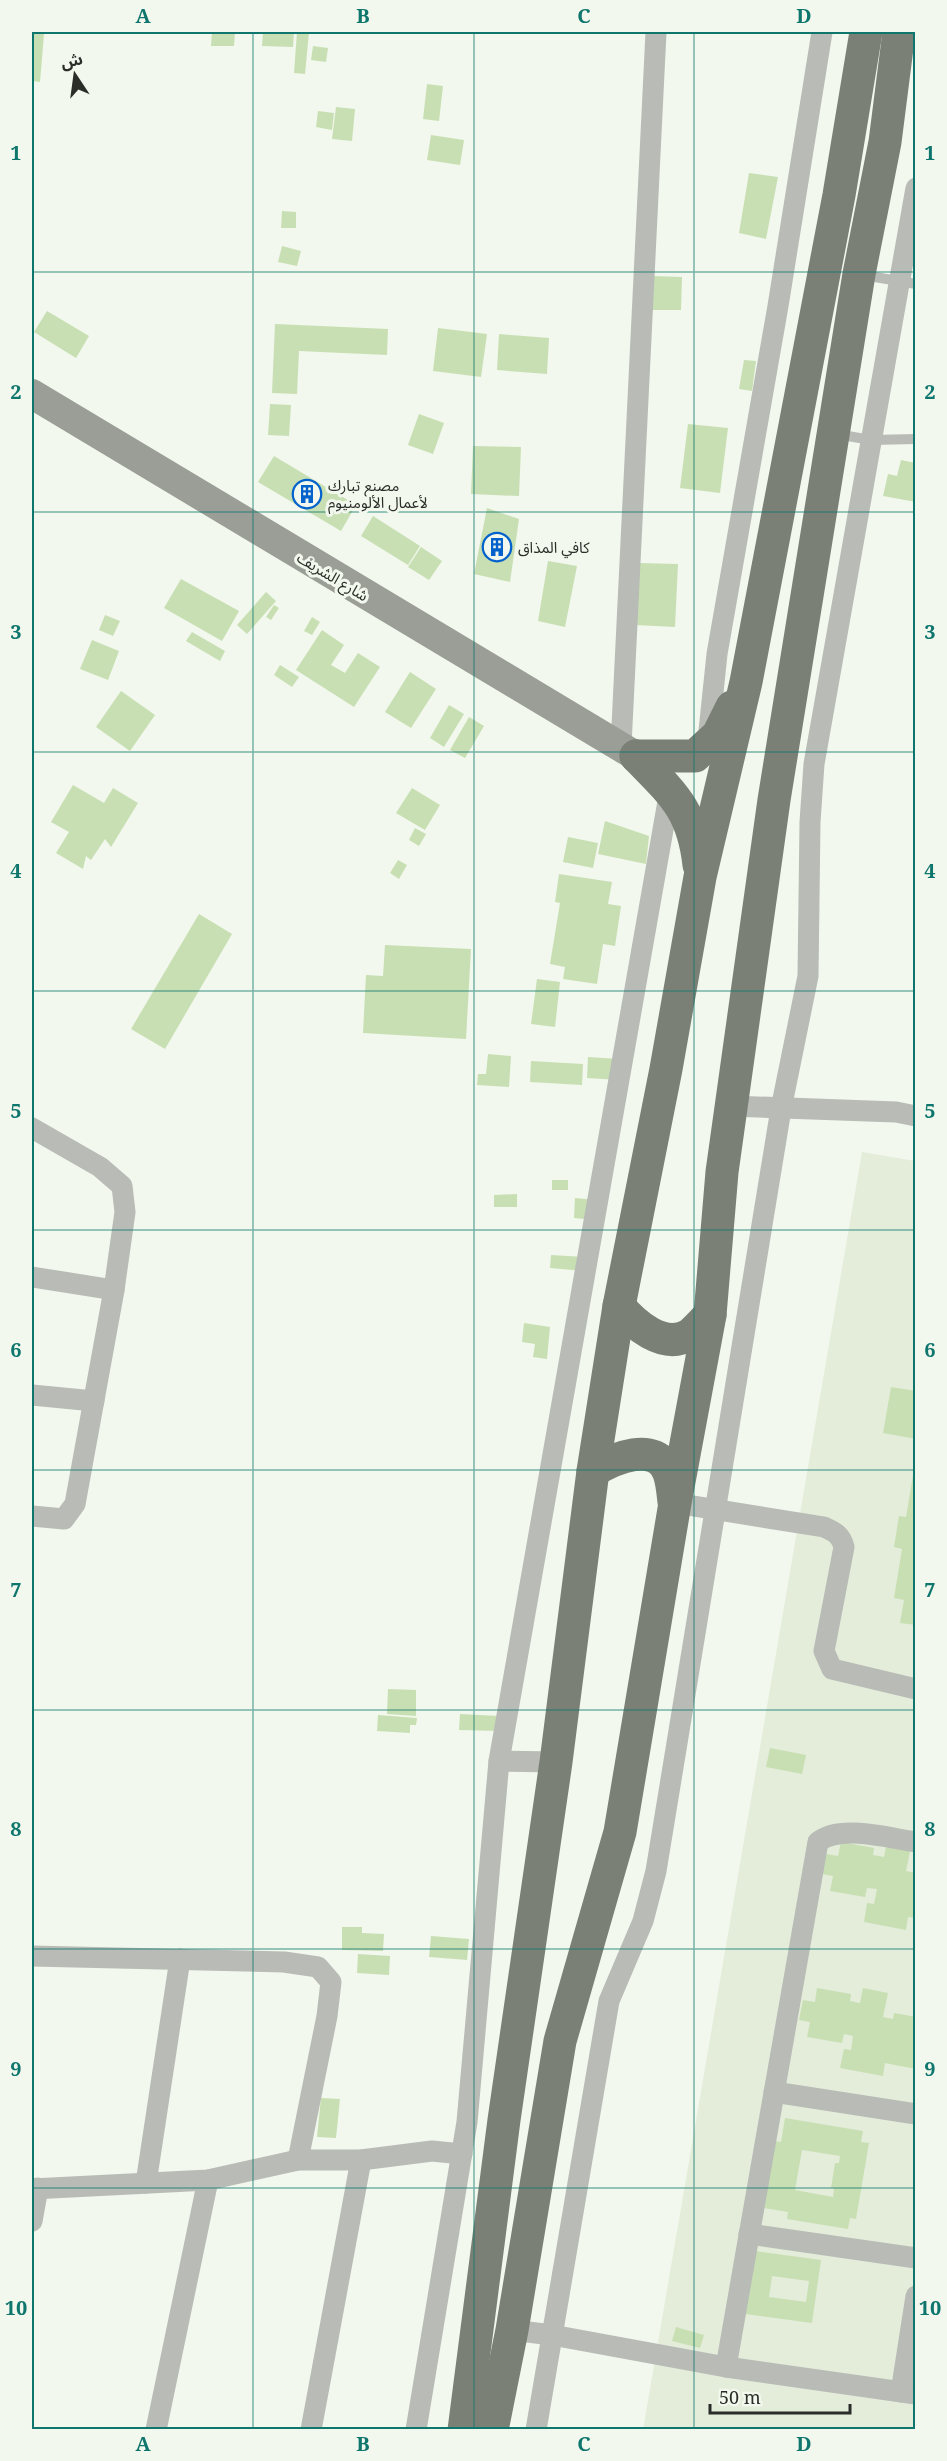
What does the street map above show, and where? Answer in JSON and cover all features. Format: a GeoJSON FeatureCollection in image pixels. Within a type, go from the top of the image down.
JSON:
{"type":"FeatureCollection","features":[{"type":"Feature","properties":{"kind":"highway"},"geometry":{"type":"LineString","coordinates":[[464,2430],[504,2120],[556,1762],[593,1471],[619,1306],[666,1069],[700,877],[746,682],[836,207],[866,32]]}},
{"type":"Feature","properties":{"kind":"highway"},"geometry":{"type":"LineString","coordinates":[[492,2430],[512,2331],[560,2041],[620,1832],[675,1503],[710,1315],[722,1172],[774,800],[832,434],[859,274],[885,142],[898,32]]}},
{"type":"Feature","properties":{"kind":"highway"},"geometry":{"type":"LineString","coordinates":[[629,751],[677,758],[695,756],[708,747],[718,735],[746,682]]}},
{"type":"Feature","properties":{"kind":"highway"},"geometry":{"type":"LineString","coordinates":[[629,751],[670,790],[686,813],[692,827],[700,877]]}},
{"type":"Feature","properties":{"kind":"highway"},"geometry":{"type":"LineString","coordinates":[[619,1306],[634,1324],[652,1335],[675,1338],[688,1335],[710,1315]]}},
{"type":"Feature","properties":{"kind":"highway"},"geometry":{"type":"LineString","coordinates":[[593,1471],[612,1460],[629,1454],[642,1454],[657,1460],[669,1471],[675,1503]]}},
{"type":"Feature","properties":{"kind":"main road","name":"شارع الشريف"},"geometry":{"type":"LineString","coordinates":[[32,394],[629,751]]}},
{"type":"Feature","properties":{"kind":"street"},"geometry":{"type":"LineString","coordinates":[[629,751],[656,32]]}},
{"type":"Feature","properties":{"kind":"street"},"geometry":{"type":"LineString","coordinates":[[708,747],[717,654],[778,306],[822,32]]}},
{"type":"Feature","properties":{"kind":"street"},"geometry":{"type":"LineString","coordinates":[[536,2430],[609,2001],[643,1921],[656,1870],[717,1511],[781,1108],[808,976],[810,822],[814,764],[871,440],[907,282],[915,188]]}},
{"type":"Feature","properties":{"kind":"street"},"geometry":{"type":"LineString","coordinates":[[416,2430],[467,2122],[499,1761],[670,790]]}},
{"type":"Feature","properties":{"kind":"street"},"geometry":{"type":"LineString","coordinates":[[731,1106],[887,1111],[915,1116]]}},
{"type":"Feature","properties":{"kind":"street"},"geometry":{"type":"LineString","coordinates":[[32,1128],[100,1167],[122,1186],[124,1212],[114,1290],[75,1504],[64,1519],[32,1516]]}},
{"type":"Feature","properties":{"kind":"street"},"geometry":{"type":"LineString","coordinates":[[32,1277],[114,1290]]}},
{"type":"Feature","properties":{"kind":"street"},"geometry":{"type":"LineString","coordinates":[[32,1395],[94,1401]]}},
{"type":"Feature","properties":{"kind":"street"},"geometry":{"type":"LineString","coordinates":[[675,1503],[824,1527],[835,1532],[842,1538],[844,1547],[824,1651],[826,1660],[832,1669],[915,1689]]}},
{"type":"Feature","properties":{"kind":"street"},"geometry":{"type":"LineString","coordinates":[[499,1761],[556,1762]]}},
{"type":"Feature","properties":{"kind":"street"},"geometry":{"type":"LineString","coordinates":[[726,2367],[818,1842],[827,1835],[840,1832],[915,1842]]}},
{"type":"Feature","properties":{"kind":"street"},"geometry":{"type":"LineString","coordinates":[[32,1956],[284,1962],[318,1967],[331,1982],[327,2016],[298,2160]]}},
{"type":"Feature","properties":{"kind":"street"},"geometry":{"type":"LineString","coordinates":[[146,2183],[180,1959]]}},
{"type":"Feature","properties":{"kind":"street"},"geometry":{"type":"LineString","coordinates":[[774,2092],[915,2114]]}},
{"type":"Feature","properties":{"kind":"street"},"geometry":{"type":"LineString","coordinates":[[32,2221],[35,2188],[208,2180],[298,2160],[361,2160],[432,2151],[462,2154]]}},
{"type":"Feature","properties":{"kind":"street"},"geometry":{"type":"LineString","coordinates":[[311,2430],[361,2160]]}},
{"type":"Feature","properties":{"kind":"street"},"geometry":{"type":"LineString","coordinates":[[156,2430],[208,2180]]}},
{"type":"Feature","properties":{"kind":"street"},"geometry":{"type":"LineString","coordinates":[[749,2234],[915,2258]]}},
{"type":"Feature","properties":{"kind":"street"},"geometry":{"type":"LineString","coordinates":[[512,2331],[552,2335],[726,2367],[908,2393],[915,2296]]}},
{"type":"Feature","properties":{"kind":"lane"},"geometry":{"type":"LineString","coordinates":[[859,274],[907,282]]}},
{"type":"Feature","properties":{"kind":"lane"},"geometry":{"type":"LineString","coordinates":[[832,434],[871,440],[915,439]]}},
{"type":"Feature","properties":{"kind":"shaded area"},"geometry":{"type":"Polygon","coordinates":[[[862,1152],[915,1161],[915,2429],[643,2430],[862,1152]]]}},
{"type":"Feature","properties":{"kind":"building"},"geometry":{"type":"Polygon","coordinates":[[[212,32],[235,32],[234,46],[211,46],[212,32]]]}},
{"type":"Feature","properties":{"kind":"building"},"geometry":{"type":"Polygon","coordinates":[[[263,32],[294,32],[293,47],[262,46],[263,32]]]}},
{"type":"Feature","properties":{"kind":"building"},"geometry":{"type":"Polygon","coordinates":[[[297,32],[309,32],[305,74],[294,73],[297,32]]]}},
{"type":"Feature","properties":{"kind":"building"},"geometry":{"type":"Polygon","coordinates":[[[32,34],[44,34],[40,82],[32,81],[32,34]]]}},
{"type":"Feature","properties":{"kind":"building"},"geometry":{"type":"Polygon","coordinates":[[[313,46],[328,48],[326,62],[311,60],[313,46]]]}},
{"type":"Feature","properties":{"kind":"building"},"geometry":{"type":"Polygon","coordinates":[[[427,84],[443,86],[439,121],[423,119],[427,84]]]}},
{"type":"Feature","properties":{"kind":"building"},"geometry":{"type":"Polygon","coordinates":[[[336,107],[355,109],[352,141],[332,139],[336,107]]]}},
{"type":"Feature","properties":{"kind":"building"},"geometry":{"type":"Polygon","coordinates":[[[318,111],[334,113],[332,130],[316,127],[318,111]]]}},
{"type":"Feature","properties":{"kind":"building"},"geometry":{"type":"Polygon","coordinates":[[[431,135],[464,140],[460,165],[427,160],[431,135]]]}},
{"type":"Feature","properties":{"kind":"building"},"geometry":{"type":"Polygon","coordinates":[[[749,173],[778,177],[766,239],[739,233],[749,173]]]}},
{"type":"Feature","properties":{"kind":"building"},"geometry":{"type":"Polygon","coordinates":[[[282,211],[296,212],[296,228],[281,228],[282,211]]]}},
{"type":"Feature","properties":{"kind":"building"},"geometry":{"type":"Polygon","coordinates":[[[282,246],[301,251],[297,266],[278,262],[282,246]]]}},
{"type":"Feature","properties":{"kind":"building"},"geometry":{"type":"Polygon","coordinates":[[[652,276],[682,277],[681,310],[652,310],[652,276]]]}},
{"type":"Feature","properties":{"kind":"building"},"geometry":{"type":"Polygon","coordinates":[[[47,311],[89,336],[76,358],[34,332],[47,311]]]}},
{"type":"Feature","properties":{"kind":"building"},"geometry":{"type":"Polygon","coordinates":[[[275,324],[388,329],[387,355],[299,351],[297,394],[272,393],[275,324]]]}},
{"type":"Feature","properties":{"kind":"building"},"geometry":{"type":"Polygon","coordinates":[[[438,328],[487,334],[481,377],[433,371],[438,328]]]}},
{"type":"Feature","properties":{"kind":"building"},"geometry":{"type":"Polygon","coordinates":[[[499,334],[549,338],[547,374],[497,370],[499,334]]]}},
{"type":"Feature","properties":{"kind":"building"},"geometry":{"type":"Polygon","coordinates":[[[744,360],[756,361],[752,391],[739,389],[744,360]]]}},
{"type":"Feature","properties":{"kind":"building"},"geometry":{"type":"Polygon","coordinates":[[[270,404],[291,405],[289,436],[268,435],[270,404]]]}},
{"type":"Feature","properties":{"kind":"building"},"geometry":{"type":"Polygon","coordinates":[[[419,414],[444,423],[433,454],[408,445],[419,414]]]}},
{"type":"Feature","properties":{"kind":"building"},"geometry":{"type":"Polygon","coordinates":[[[688,424],[728,428],[720,493],[680,488],[688,424]]]}},
{"type":"Feature","properties":{"kind":"building"},"geometry":{"type":"Polygon","coordinates":[[[473,446],[521,447],[519,496],[471,494],[473,446]]]}},
{"type":"Feature","properties":{"kind":"building","name":"مصنع تبارك لأعمال الألومنيوم"},"geometry":{"type":"Polygon","coordinates":[[[274,456],[356,505],[341,531],[258,482],[274,456]]]}},
{"type":"Feature","properties":{"kind":"building"},"geometry":{"type":"Polygon","coordinates":[[[901,460],[916,463],[916,502],[883,496],[888,474],[897,476],[901,460]]]}},
{"type":"Feature","properties":{"kind":"building","name":"كافي المذاق"},"geometry":{"type":"Polygon","coordinates":[[[487,508],[519,519],[510,582],[474,574],[487,508]]]}},
{"type":"Feature","properties":{"kind":"building"},"geometry":{"type":"Polygon","coordinates":[[[373,516],[420,546],[408,565],[361,536],[373,516]]]}},
{"type":"Feature","properties":{"kind":"building"},"geometry":{"type":"Polygon","coordinates":[[[421,547],[442,561],[429,580],[408,567],[421,547]]]}},
{"type":"Feature","properties":{"kind":"building"},"geometry":{"type":"Polygon","coordinates":[[[548,561],[577,566],[565,627],[538,621],[548,561]]]}},
{"type":"Feature","properties":{"kind":"building"},"geometry":{"type":"Polygon","coordinates":[[[638,563],[678,564],[675,627],[635,625],[638,563]]]}},
{"type":"Feature","properties":{"kind":"building"},"geometry":{"type":"Polygon","coordinates":[[[181,579],[239,611],[222,641],[164,608],[181,579]]]}},
{"type":"Feature","properties":{"kind":"building"},"geometry":{"type":"Polygon","coordinates":[[[266,592],[276,601],[247,634],[237,625],[266,592]]]}},
{"type":"Feature","properties":{"kind":"building"},"geometry":{"type":"Polygon","coordinates":[[[274,605],[279,608],[271,620],[266,617],[274,605]]]}},
{"type":"Feature","properties":{"kind":"building"},"geometry":{"type":"Polygon","coordinates":[[[105,615],[120,621],[113,636],[99,630],[105,615]]]}},
{"type":"Feature","properties":{"kind":"building"},"geometry":{"type":"Polygon","coordinates":[[[312,617],[320,622],[312,635],[304,631],[312,617]]]}},
{"type":"Feature","properties":{"kind":"building"},"geometry":{"type":"Polygon","coordinates":[[[322,630],[344,645],[331,665],[345,673],[358,653],[380,667],[354,707],[296,670],[322,630]]]}},
{"type":"Feature","properties":{"kind":"building"},"geometry":{"type":"Polygon","coordinates":[[[192,632],[225,651],[220,661],[186,641],[192,632]]]}},
{"type":"Feature","properties":{"kind":"building"},"geometry":{"type":"Polygon","coordinates":[[[92,640],[119,651],[108,680],[80,669],[92,640]]]}},
{"type":"Feature","properties":{"kind":"building"},"geometry":{"type":"Polygon","coordinates":[[[280,665],[299,677],[292,687],[274,675],[280,665]]]}},
{"type":"Feature","properties":{"kind":"building"},"geometry":{"type":"Polygon","coordinates":[[[410,672],[436,689],[411,728],[385,712],[410,672]]]}},
{"type":"Feature","properties":{"kind":"building"},"geometry":{"type":"Polygon","coordinates":[[[121,691],[155,715],[130,751],[96,727],[121,691]]]}},
{"type":"Feature","properties":{"kind":"building"},"geometry":{"type":"Polygon","coordinates":[[[449,705],[464,714],[444,747],[430,738],[449,705]]]}},
{"type":"Feature","properties":{"kind":"building"},"geometry":{"type":"Polygon","coordinates":[[[469,717],[484,726],[465,758],[450,750],[469,717]]]}},
{"type":"Feature","properties":{"kind":"building"},"geometry":{"type":"Polygon","coordinates":[[[73,785],[104,803],[113,788],[138,803],[111,847],[105,839],[91,860],[86,856],[83,869],[56,853],[69,832],[51,822],[73,785]]]}},
{"type":"Feature","properties":{"kind":"building"},"geometry":{"type":"Polygon","coordinates":[[[412,788],[440,805],[425,830],[396,813],[412,788]]]}},
{"type":"Feature","properties":{"kind":"building"},"geometry":{"type":"Polygon","coordinates":[[[605,821],[649,836],[646,864],[598,854],[605,821]]]}},
{"type":"Feature","properties":{"kind":"building"},"geometry":{"type":"Polygon","coordinates":[[[415,828],[426,834],[419,846],[409,840],[415,828]]]}},
{"type":"Feature","properties":{"kind":"building"},"geometry":{"type":"Polygon","coordinates":[[[568,837],[598,843],[593,868],[563,862],[568,837]]]}},
{"type":"Feature","properties":{"kind":"building"},"geometry":{"type":"Polygon","coordinates":[[[398,860],[407,865],[399,879],[390,873],[398,860]]]}},
{"type":"Feature","properties":{"kind":"building"},"geometry":{"type":"Polygon","coordinates":[[[559,874],[612,882],[608,904],[621,906],[615,946],[603,944],[597,984],[563,979],[565,967],[550,964],[560,903],[555,902],[559,874]]]}},
{"type":"Feature","properties":{"kind":"building"},"geometry":{"type":"Polygon","coordinates":[[[199,914],[232,934],[165,1049],[131,1029],[199,914]]]}},
{"type":"Feature","properties":{"kind":"building"},"geometry":{"type":"Polygon","coordinates":[[[385,945],[471,949],[466,1039],[363,1033],[366,975],[383,976],[385,945]]]}},
{"type":"Feature","properties":{"kind":"building"},"geometry":{"type":"Polygon","coordinates":[[[537,979],[560,982],[555,1027],[531,1024],[537,979]]]}},
{"type":"Feature","properties":{"kind":"building"},"geometry":{"type":"Polygon","coordinates":[[[488,1054],[511,1056],[509,1087],[477,1085],[478,1074],[486,1074],[488,1054]]]}},
{"type":"Feature","properties":{"kind":"building"},"geometry":{"type":"Polygon","coordinates":[[[588,1057],[619,1059],[618,1080],[587,1078],[588,1057]]]}},
{"type":"Feature","properties":{"kind":"building"},"geometry":{"type":"Polygon","coordinates":[[[531,1061],[583,1064],[582,1085],[530,1082],[531,1061]]]}},
{"type":"Feature","properties":{"kind":"building"},"geometry":{"type":"Polygon","coordinates":[[[552,1180],[568,1180],[568,1190],[552,1190],[552,1180]]]}},
{"type":"Feature","properties":{"kind":"building"},"geometry":{"type":"Polygon","coordinates":[[[517,1194],[517,1207],[494,1207],[494,1195],[517,1194]]]}},
{"type":"Feature","properties":{"kind":"building"},"geometry":{"type":"Polygon","coordinates":[[[575,1198],[596,1200],[594,1220],[574,1218],[575,1198]]]}},
{"type":"Feature","properties":{"kind":"building"},"geometry":{"type":"Polygon","coordinates":[[[551,1255],[585,1257],[584,1271],[550,1268],[551,1255]]]}},
{"type":"Feature","properties":{"kind":"building"},"geometry":{"type":"Polygon","coordinates":[[[524,1323],[550,1327],[547,1359],[533,1357],[535,1344],[522,1342],[524,1323]]]}},
{"type":"Feature","properties":{"kind":"building"},"geometry":{"type":"Polygon","coordinates":[[[891,1387],[916,1391],[916,1439],[883,1433],[891,1387]]]}},
{"type":"Feature","properties":{"kind":"building"},"geometry":{"type":"Polygon","coordinates":[[[914,1469],[916,1469],[916,1625],[900,1623],[904,1600],[894,1598],[902,1549],[894,1547],[899,1516],[906,1517],[914,1469]]]}},
{"type":"Feature","properties":{"kind":"building"},"geometry":{"type":"Polygon","coordinates":[[[388,1689],[416,1690],[416,1716],[387,1714],[388,1689]]]}},
{"type":"Feature","properties":{"kind":"building"},"geometry":{"type":"Polygon","coordinates":[[[460,1714],[499,1716],[499,1731],[459,1730],[460,1714]]]}},
{"type":"Feature","properties":{"kind":"building"},"geometry":{"type":"Polygon","coordinates":[[[378,1715],[417,1718],[416,1725],[410,1725],[410,1733],[377,1731],[378,1715]]]}},
{"type":"Feature","properties":{"kind":"building"},"geometry":{"type":"Polygon","coordinates":[[[770,1748],[806,1755],[802,1774],[766,1767],[770,1748]]]}},
{"type":"Feature","properties":{"kind":"building"},"geometry":{"type":"Polygon","coordinates":[[[841,1842],[874,1848],[873,1855],[884,1857],[887,1842],[911,1847],[906,1871],[916,1873],[916,1918],[908,1917],[906,1930],[864,1922],[867,1903],[874,1904],[877,1889],[867,1888],[865,1897],[830,1891],[833,1876],[822,1874],[826,1854],[838,1856],[841,1842]]]}},
{"type":"Feature","properties":{"kind":"building"},"geometry":{"type":"Polygon","coordinates":[[[342,1927],[362,1927],[362,1933],[384,1934],[383,1951],[342,1950],[342,1927]]]}},
{"type":"Feature","properties":{"kind":"building"},"geometry":{"type":"Polygon","coordinates":[[[431,1936],[469,1939],[467,1960],[429,1957],[431,1936]]]}},
{"type":"Feature","properties":{"kind":"building"},"geometry":{"type":"Polygon","coordinates":[[[358,1954],[390,1956],[389,1975],[357,1973],[358,1954]]]}},
{"type":"Feature","properties":{"kind":"building"},"geometry":{"type":"Polygon","coordinates":[[[817,1988],[851,1994],[850,2001],[860,2003],[863,1988],[888,1993],[883,2017],[893,2019],[894,2013],[916,2017],[916,2069],[885,2063],[883,2076],[840,2068],[844,2049],[851,2050],[853,2036],[844,2034],[842,2043],[807,2037],[810,2022],[799,2020],[803,2000],[815,2002],[817,1988]]]}},
{"type":"Feature","properties":{"kind":"building"},"geometry":{"type":"Polygon","coordinates":[[[321,2098],[340,2099],[336,2138],[317,2137],[321,2098]]]}},
{"type":"Feature","properties":{"kind":"building"},"geometry":{"type":"Polygon","coordinates":[[[785,2118],[863,2131],[861,2142],[869,2143],[856,2219],[850,2218],[848,2229],[787,2219],[788,2212],[764,2208],[775,2141],[781,2142],[785,2118]],[[802,2150],[795,2190],[833,2197],[834,2188],[831,2188],[835,2163],[839,2163],[840,2156],[802,2150]]]}},
{"type":"Feature","properties":{"kind":"building"},"geometry":{"type":"Polygon","coordinates":[[[754,2251],[821,2260],[812,2323],[745,2314],[754,2251]],[[772,2276],[769,2297],[806,2302],[809,2281],[772,2276]]]}},
{"type":"Feature","properties":{"kind":"building"},"geometry":{"type":"Polygon","coordinates":[[[676,2327],[704,2335],[700,2348],[672,2341],[676,2327]]]}},
{"type":"Feature","properties":{"kind":"place","name":"مصنع تبارك لأعمال الألومنيوم"},"geometry":{"type":"Point","coordinates":[307,494]}},
{"type":"Feature","properties":{"kind":"place","name":"كافي المذاق"},"geometry":{"type":"Point","coordinates":[497,547]}}]}
